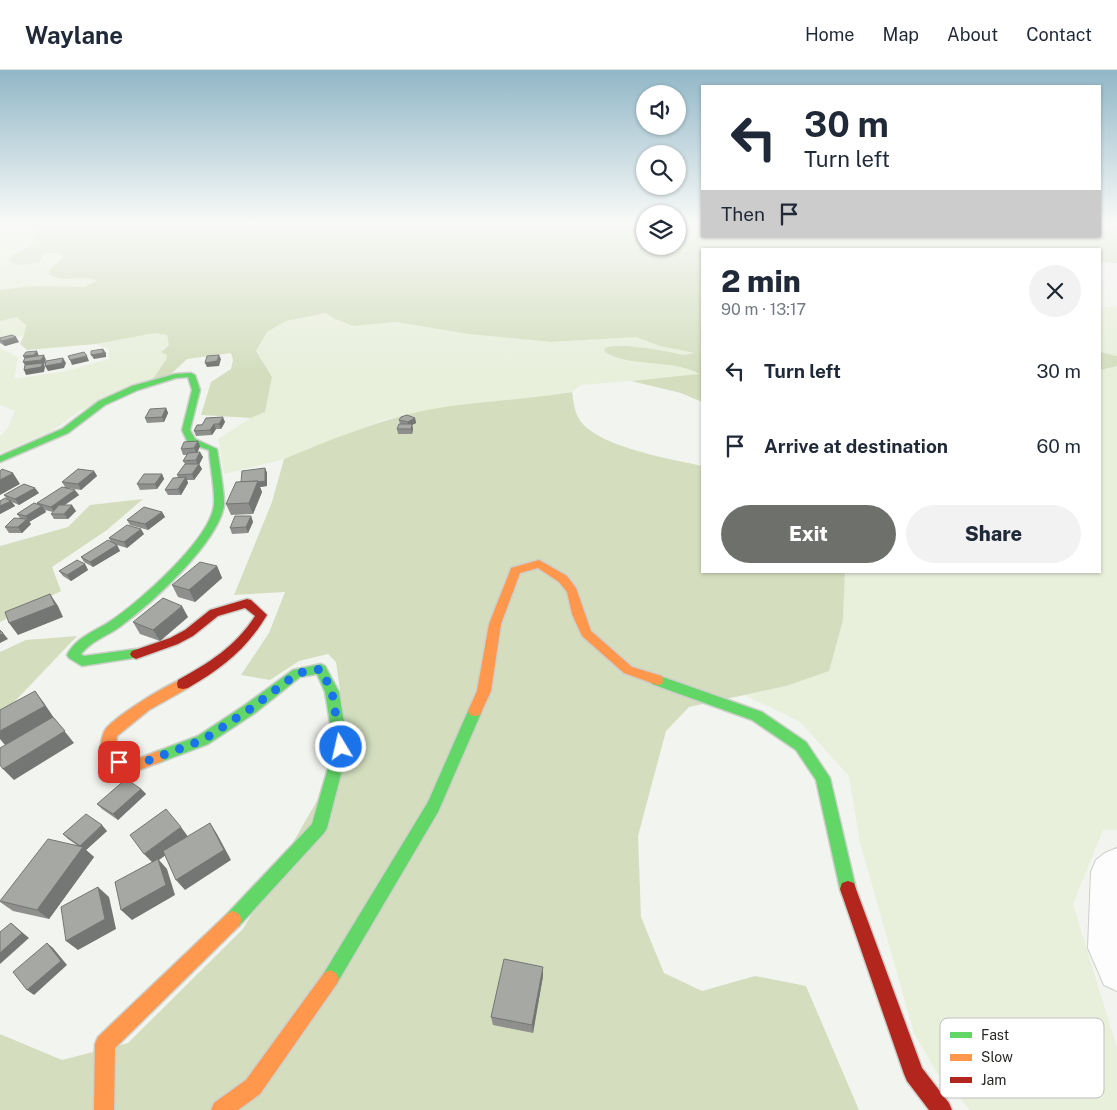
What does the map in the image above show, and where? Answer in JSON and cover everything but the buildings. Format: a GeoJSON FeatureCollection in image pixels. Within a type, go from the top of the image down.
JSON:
{"type":"FeatureCollection","features":[{"type":"Feature","properties":{"kind":"street"},"geometry":{"type":"LineString","coordinates":[[0,459],[65,431],[102,403],[135,388],[175,376],[191,375],[196,383],[195,395],[186,430],[191,441],[213,449],[215,476],[218,485],[218,508],[210,529],[180,568],[113,626],[79,644],[72,655],[82,661],[117,658],[148,651],[186,635],[210,616],[229,607],[247,603],[261,615],[251,634],[232,653],[202,674],[144,706],[110,733],[107,756],[131,767],[203,740],[250,709],[298,673],[321,669],[332,692],[341,747],[319,828],[243,911],[105,1044],[104,1110]]}},
{"type":"Feature","properties":{"kind":"street"},"geometry":{"type":"LineString","coordinates":[[221,1110],[253,1087],[344,958],[392,878],[433,807],[484,691],[495,624],[515,571],[539,564],[562,579],[572,591],[578,614],[586,633],[628,670],[698,693],[757,716],[801,746],[824,778],[845,880],[914,1074],[942,1110]]}},
{"type":"Feature","properties":{"kind":"street"},"geometry":{"type":"LineString","coordinates":[[1117,865],[1108,872],[1107,948],[1117,972]]}},
{"type":"Feature","properties":{"kind":"green space"},"geometry":{"type":"Polygon","coordinates":[[[0,273],[50,273],[49,275],[55,278],[86,278],[98,281],[84,287],[33,286],[0,290],[0,273]]]}},
{"type":"Feature","properties":{"kind":"green space"},"geometry":{"type":"Polygon","coordinates":[[[49,273],[701,273],[701,402],[681,393],[631,381],[699,374],[676,366],[624,360],[604,351],[605,348],[621,346],[685,355],[695,353],[660,346],[636,337],[551,342],[468,334],[396,322],[354,326],[335,319],[326,313],[286,321],[267,332],[256,351],[272,377],[265,412],[251,418],[201,415],[211,382],[231,369],[233,360],[231,353],[187,359],[171,374],[152,380],[166,360],[167,355],[161,352],[169,345],[167,335],[155,333],[96,344],[27,350],[20,344],[26,325],[17,317],[0,321],[0,290],[33,286],[84,287],[97,281],[85,278],[61,279],[48,274],[49,273]]]}},
{"type":"Feature","properties":{"kind":"green space"},"geometry":{"type":"Polygon","coordinates":[[[1117,306],[1117,356],[1101,352],[1101,308],[1117,306]]]}},
{"type":"Feature","properties":{"kind":"green space"},"geometry":{"type":"Polygon","coordinates":[[[327,313],[335,319],[354,326],[396,322],[468,334],[551,342],[636,337],[660,346],[695,352],[694,354],[685,355],[621,345],[618,358],[681,367],[700,375],[581,385],[572,392],[419,412],[384,420],[284,459],[224,474],[218,439],[251,418],[265,412],[272,377],[256,351],[267,332],[286,321],[327,313]]]}},
{"type":"Feature","properties":{"kind":"green space"},"geometry":{"type":"Polygon","coordinates":[[[17,317],[26,325],[24,335],[0,342],[0,321],[17,317]]]}},
{"type":"Feature","properties":{"kind":"green space"},"geometry":{"type":"Polygon","coordinates":[[[155,332],[167,335],[169,345],[162,349],[167,355],[166,360],[152,380],[118,391],[79,411],[52,431],[0,453],[0,437],[9,426],[15,411],[0,405],[0,348],[18,357],[14,379],[62,372],[109,359],[109,349],[96,344],[155,332]]]}},
{"type":"Feature","properties":{"kind":"green space"},"geometry":{"type":"Polygon","coordinates":[[[1101,352],[1117,356],[1117,366],[1101,370],[1101,352]]]}},
{"type":"Feature","properties":{"kind":"green space"},"geometry":{"type":"Polygon","coordinates":[[[1117,366],[1117,830],[1103,830],[1073,904],[1117,1048],[1117,1110],[970,1110],[960,1098],[1104,1098],[1104,1018],[940,1018],[940,1076],[914,1033],[860,842],[849,776],[800,722],[745,695],[786,686],[843,620],[845,573],[1101,573],[1101,370],[1117,366]]]}},
{"type":"Feature","properties":{"kind":"green space"},"geometry":{"type":"Polygon","coordinates":[[[572,392],[577,415],[585,426],[597,435],[633,450],[701,466],[701,573],[845,573],[843,620],[829,671],[786,686],[689,707],[666,731],[638,836],[641,917],[664,973],[702,991],[755,976],[806,986],[859,1110],[0,1110],[0,1034],[62,1060],[128,1043],[243,929],[348,747],[336,662],[328,654],[299,661],[270,680],[241,675],[269,633],[285,592],[234,595],[272,502],[284,459],[333,439],[400,416],[436,408],[572,392]]]}},
{"type":"Feature","properties":{"kind":"green space"},"geometry":{"type":"Polygon","coordinates":[[[143,499],[107,530],[52,567],[61,591],[0,622],[0,546],[68,527],[90,505],[143,499]]]}},
{"type":"Feature","properties":{"kind":"green space"},"geometry":{"type":"Polygon","coordinates":[[[77,636],[0,717],[0,652],[26,640],[77,636]]]}},
{"type":"Feature","properties":{"kind":"traffic: fast"},"geometry":{"type":"LineString","coordinates":[[0,459],[65,431],[102,403],[135,388],[175,376],[191,375],[196,390],[186,430],[191,441],[213,449],[219,505],[212,524],[202,540],[174,572],[143,602],[115,624],[86,640],[73,655],[82,661],[136,654]]}},
{"type":"Feature","properties":{"kind":"traffic: fast"},"geometry":{"type":"LineString","coordinates":[[158,757],[203,740],[250,709],[297,673],[321,669],[332,692],[341,747],[319,828],[233,920]]}},
{"type":"Feature","properties":{"kind":"traffic: fast"},"geometry":{"type":"LineString","coordinates":[[657,680],[757,716],[801,746],[823,778],[848,889]]}},
{"type":"Feature","properties":{"kind":"traffic: fast"},"geometry":{"type":"LineString","coordinates":[[330,979],[433,807],[475,711]]}},
{"type":"Feature","properties":{"kind":"traffic: slow"},"geometry":{"type":"LineString","coordinates":[[475,711],[484,691],[495,624],[515,571],[539,564],[563,579],[572,591],[578,614],[586,633],[628,670],[657,680]]}},
{"type":"Feature","properties":{"kind":"traffic: slow"},"geometry":{"type":"LineString","coordinates":[[158,757],[131,767],[107,756],[111,733],[144,706],[183,684]]}},
{"type":"Feature","properties":{"kind":"traffic: slow"},"geometry":{"type":"LineString","coordinates":[[104,1110],[105,1044],[233,920]]}},
{"type":"Feature","properties":{"kind":"traffic: slow"},"geometry":{"type":"LineString","coordinates":[[221,1110],[253,1087],[330,979]]}},
{"type":"Feature","properties":{"kind":"traffic: jam"},"geometry":{"type":"LineString","coordinates":[[136,654],[174,641],[189,633],[214,613],[247,603],[261,615],[246,638],[228,656],[183,684]]}},
{"type":"Feature","properties":{"kind":"traffic: jam"},"geometry":{"type":"LineString","coordinates":[[848,889],[914,1074],[942,1110]]}},
{"type":"Feature","properties":{"kind":"route"},"geometry":{"type":"LineString","coordinates":[[119,762],[131,767],[203,740],[250,709],[298,673],[321,669],[332,692],[341,747]]}}]}
